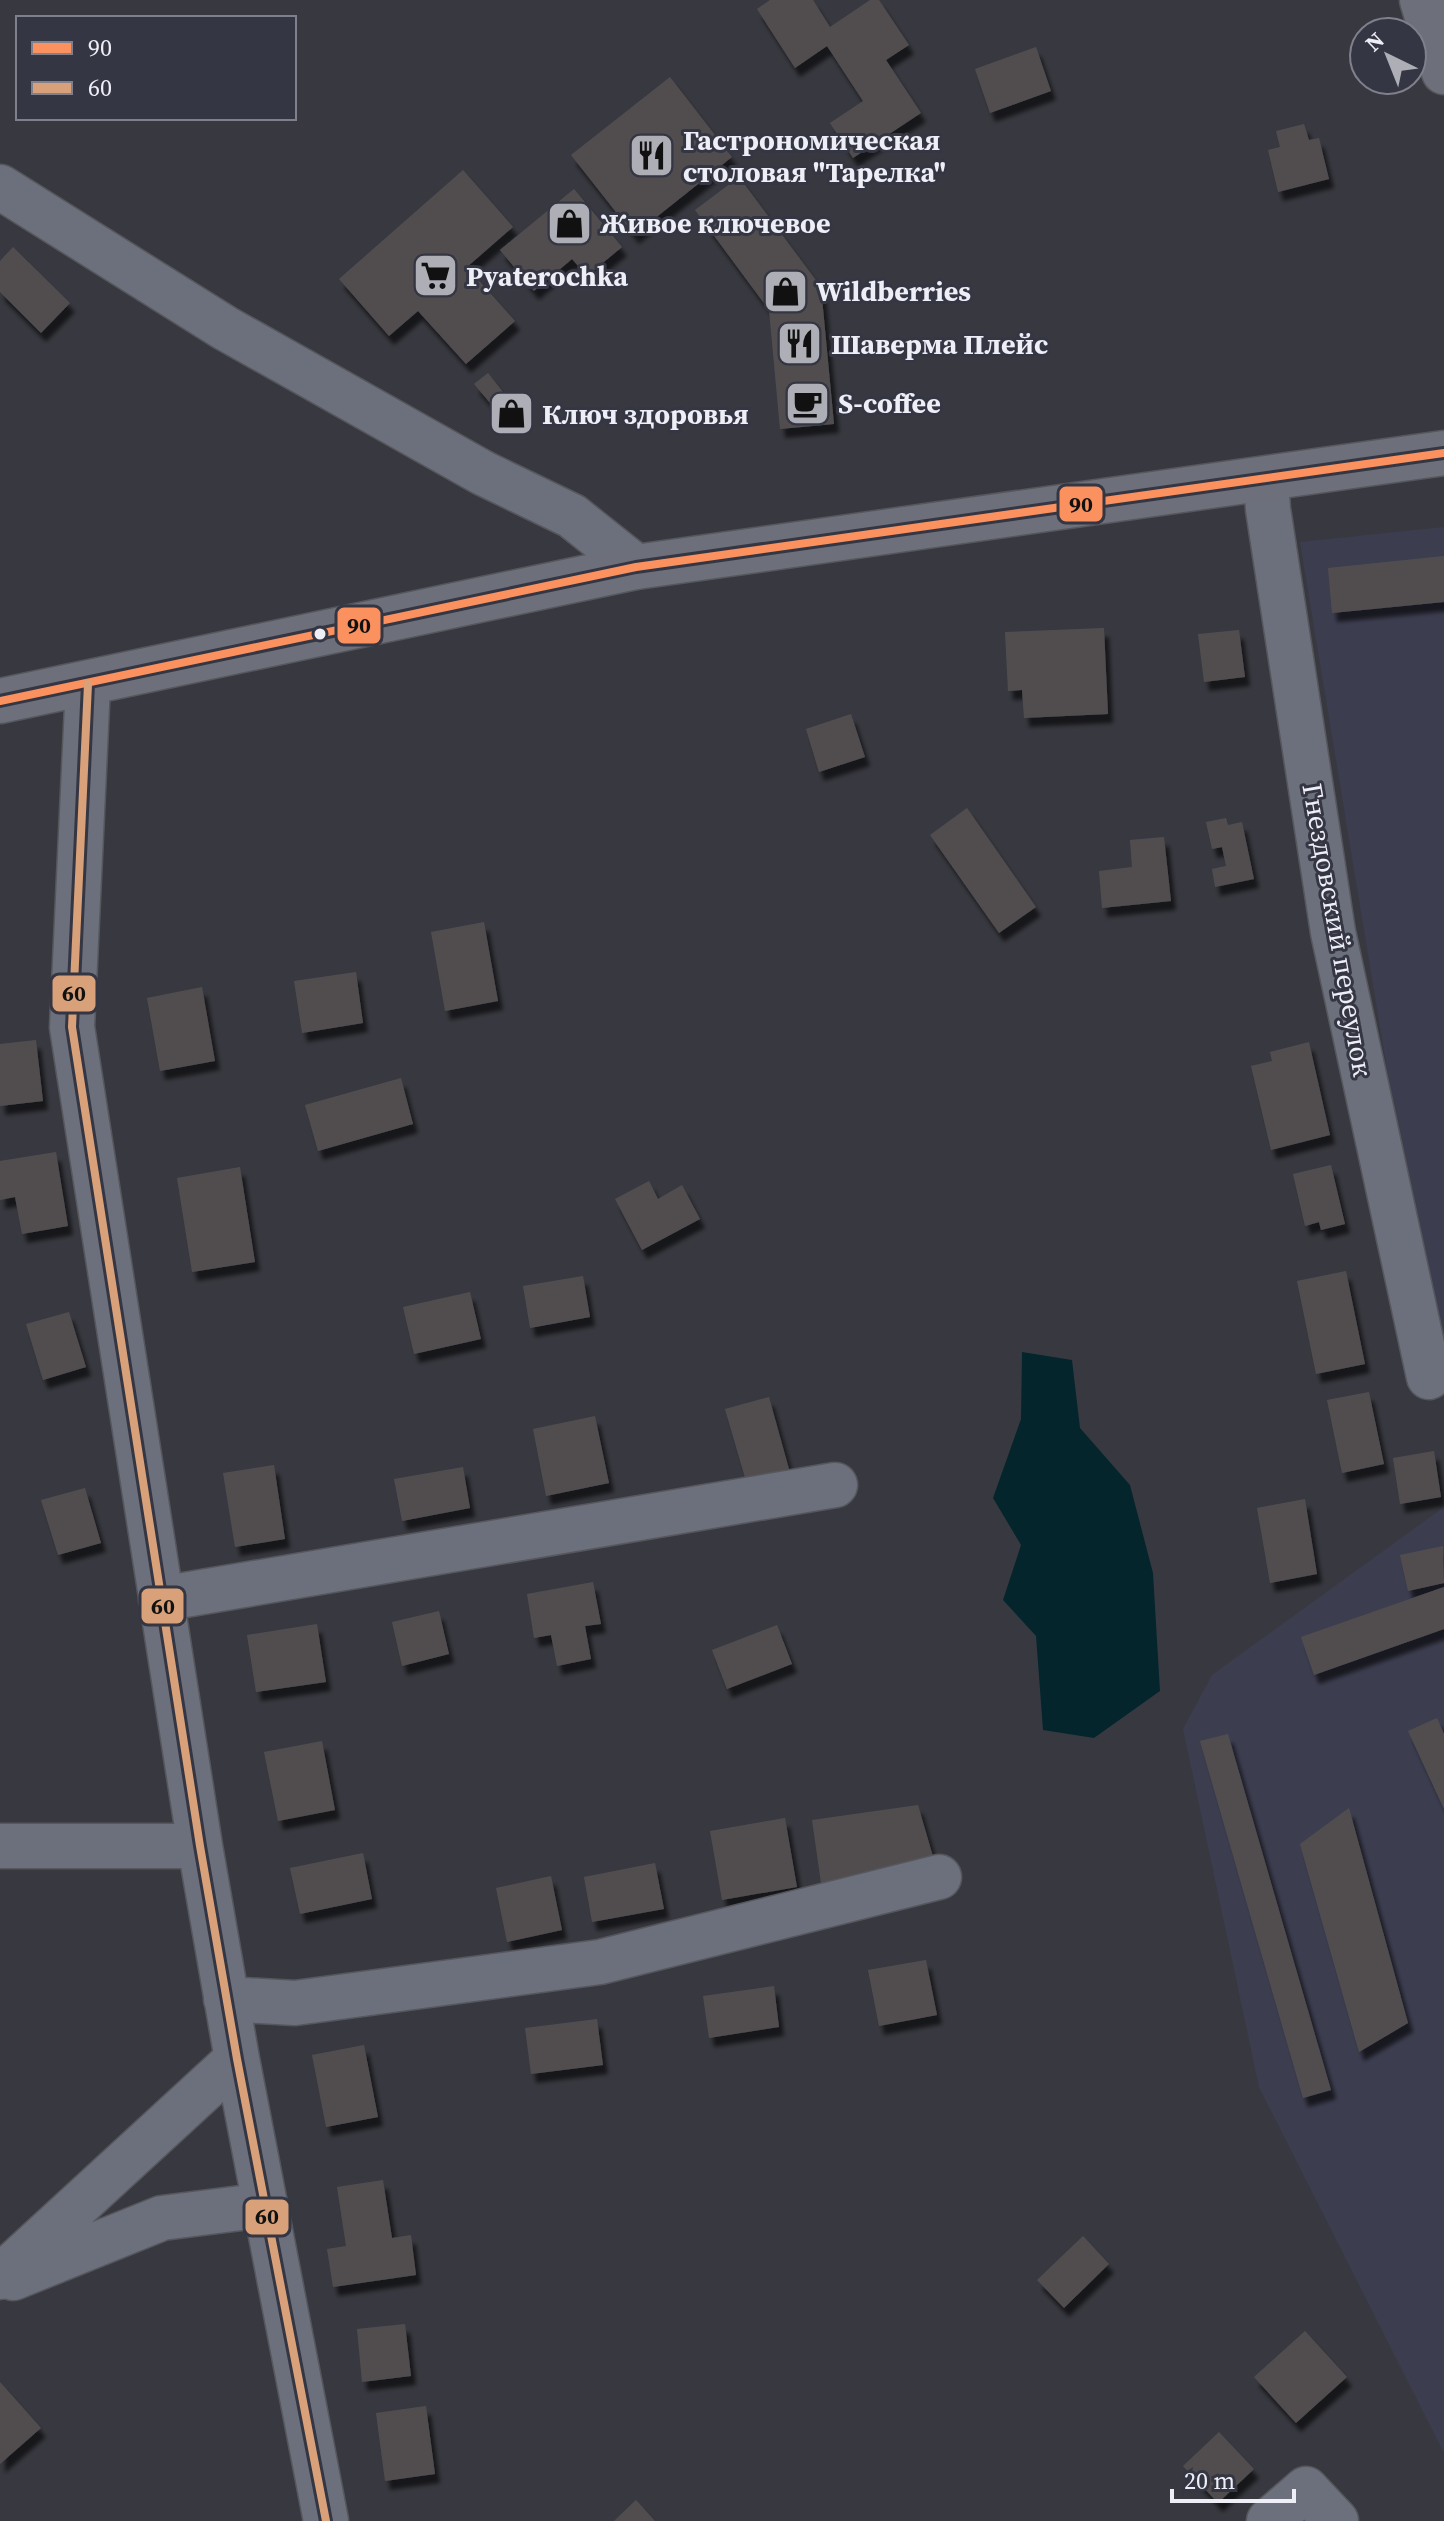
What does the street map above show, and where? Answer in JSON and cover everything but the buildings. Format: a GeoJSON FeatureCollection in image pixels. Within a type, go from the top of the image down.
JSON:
{"type":"FeatureCollection","features":[{"type":"Feature","properties":{"kind":"main road"},"geometry":{"type":"LineString","coordinates":[[1422,0],[1444,72]]}},
{"type":"Feature","properties":{"kind":"main road"},"geometry":{"type":"LineString","coordinates":[[0,701],[636,567],[1444,453]]}},
{"type":"Feature","properties":{"kind":"street"},"geometry":{"type":"LineString","coordinates":[[0,187],[225,328],[483,473],[572,516],[636,567]]}},
{"type":"Feature","properties":{"kind":"street","name":"Гнездовский переулок"},"geometry":{"type":"LineString","coordinates":[[1266,479],[1333,932],[1429,1377]]}},
{"type":"Feature","properties":{"kind":"street"},"geometry":{"type":"LineString","coordinates":[[88,684],[72,1027],[226,1999],[326,2521]]}},
{"type":"Feature","properties":{"kind":"street"},"geometry":{"type":"LineString","coordinates":[[161,1599],[835,1485]]}},
{"type":"Feature","properties":{"kind":"street"},"geometry":{"type":"LineString","coordinates":[[0,1846],[200,1846]]}},
{"type":"Feature","properties":{"kind":"street"},"geometry":{"type":"LineString","coordinates":[[226,1999],[295,2003],[600,1962],[939,1877]]}},
{"type":"Feature","properties":{"kind":"street"},"geometry":{"type":"LineString","coordinates":[[0,2277],[237,2059]]}},
{"type":"Feature","properties":{"kind":"street"},"geometry":{"type":"LineString","coordinates":[[0,2283],[162,2218],[265,2205]]}},
{"type":"Feature","properties":{"kind":"street"},"geometry":{"type":"LineString","coordinates":[[1269,2521],[1306,2489],[1336,2521]]}},
{"type":"Feature","properties":{"kind":"shaded area"},"geometry":{"type":"Polygon","coordinates":[[[1444,527],[1444,1383],[1419,1263],[1300,542],[1444,527]]]}},
{"type":"Feature","properties":{"kind":"shaded area"},"geometry":{"type":"Polygon","coordinates":[[[1022,1352],[1072,1360],[1080,1428],[1130,1485],[1153,1573],[1160,1691],[1094,1738],[1043,1730],[1036,1636],[1003,1600],[1021,1545],[993,1498],[1021,1419],[1022,1352]]]}},
{"type":"Feature","properties":{"kind":"shaded area"},"geometry":{"type":"Polygon","coordinates":[[[1444,1507],[1444,2453],[1259,2087],[1183,1729],[1212,1675],[1444,1507]]]}},
{"type":"Feature","properties":{"kind":"transit line","name":"90"},"geometry":{"type":"LineString","coordinates":[[0,701],[636,567],[1444,453]]}},
{"type":"Feature","properties":{"kind":"transit line","name":"60"},"geometry":{"type":"LineString","coordinates":[[88,684],[72,1027],[200,1846],[237,2059],[326,2521]]}},
{"type":"Feature","properties":{"kind":"place","name":"Гастрономическая столовая \"Тарелка\""},"geometry":{"type":"Point","coordinates":[652,156]}},
{"type":"Feature","properties":{"kind":"place","name":"Живое ключевое"},"geometry":{"type":"Point","coordinates":[569,223]}},
{"type":"Feature","properties":{"kind":"place","name":"Pyaterochka"},"geometry":{"type":"Point","coordinates":[435,276]}},
{"type":"Feature","properties":{"kind":"place","name":"Wildberries"},"geometry":{"type":"Point","coordinates":[785,291]}},
{"type":"Feature","properties":{"kind":"place","name":"Шаверма Плейс"},"geometry":{"type":"Point","coordinates":[800,344]}},
{"type":"Feature","properties":{"kind":"place","name":"S-coffee"},"geometry":{"type":"Point","coordinates":[807,403]}},
{"type":"Feature","properties":{"kind":"place","name":"Ключ здоровья"},"geometry":{"type":"Point","coordinates":[511,414]}}]}
